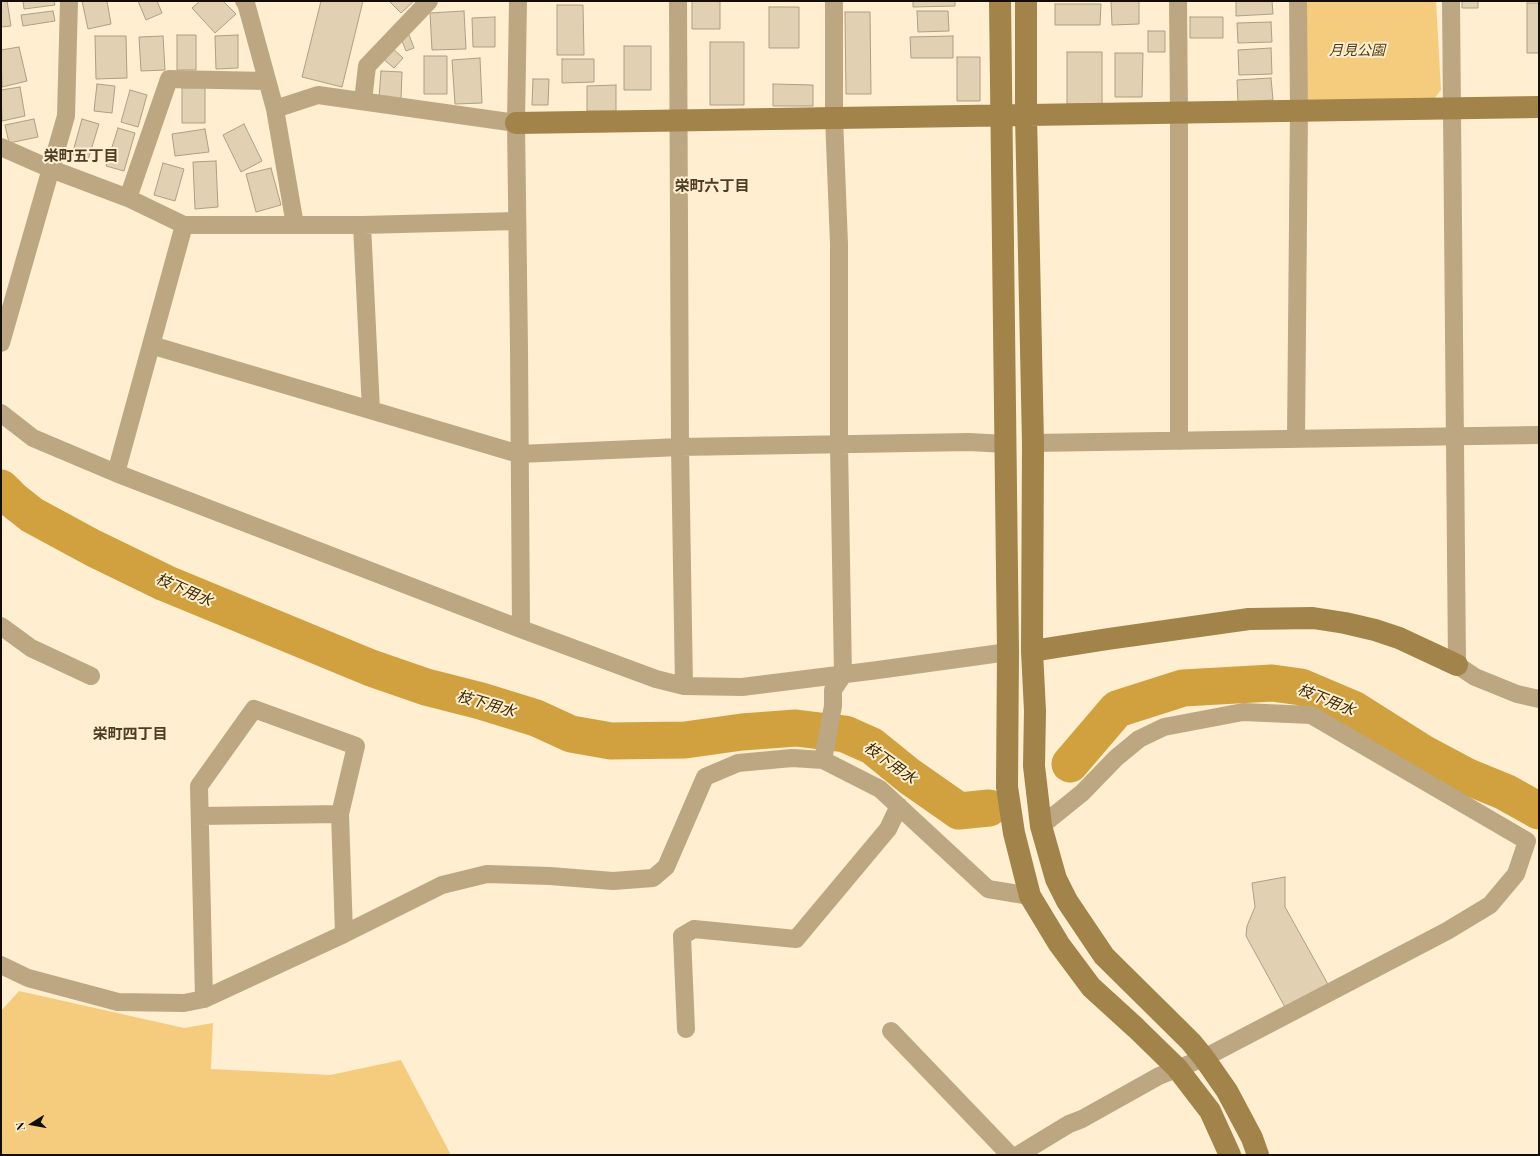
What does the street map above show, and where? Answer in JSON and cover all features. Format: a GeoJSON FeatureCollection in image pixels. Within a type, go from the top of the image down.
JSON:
{"type":"FeatureCollection","features":[{"type":"Feature","properties":{"kind":"street"},"geometry":{"type":"LineString","coordinates":[[1,343],[66,116],[69,1]]}},
{"type":"Feature","properties":{"kind":"street"},"geometry":{"type":"LineString","coordinates":[[244,1],[246,3],[275,109],[295,225]]}},
{"type":"Feature","properties":{"kind":"street"},"geometry":{"type":"LineString","coordinates":[[363,101],[367,66],[430,1]]}},
{"type":"Feature","properties":{"kind":"street"},"geometry":{"type":"LineString","coordinates":[[518,1],[516,122],[521,629]]}},
{"type":"Feature","properties":{"kind":"street"},"geometry":{"type":"LineString","coordinates":[[678,1],[680,447],[684,686]]}},
{"type":"Feature","properties":{"kind":"street"},"geometry":{"type":"LineString","coordinates":[[824,754],[832,715],[834,690],[843,675],[839,445],[839,244],[834,117],[834,1]]}},
{"type":"Feature","properties":{"kind":"street"},"geometry":{"type":"LineString","coordinates":[[1000,1],[1000,115],[1008,652],[1007,787],[1014,833],[1030,896],[1058,944],[1091,987],[1177,1068],[1210,1111],[1230,1155]]}},
{"type":"Feature","properties":{"kind":"street"},"geometry":{"type":"LineString","coordinates":[[1026,1],[1026,115],[1033,443],[1032,651],[1035,711],[1034,766],[1041,826],[1056,880],[1067,901],[1092,939],[1104,956],[1191,1042],[1204,1058],[1227,1091],[1252,1138],[1258,1155]]}},
{"type":"Feature","properties":{"kind":"street"},"geometry":{"type":"LineString","coordinates":[[1178,1],[1179,441]]}},
{"type":"Feature","properties":{"kind":"street"},"geometry":{"type":"LineString","coordinates":[[1296,439],[1299,110],[1298,1]]}},
{"type":"Feature","properties":{"kind":"street"},"geometry":{"type":"LineString","coordinates":[[1451,1],[1457,665]]}},
{"type":"Feature","properties":{"kind":"street"},"geometry":{"type":"LineString","coordinates":[[128,198],[169,79],[268,81]]}},
{"type":"Feature","properties":{"kind":"street"},"geometry":{"type":"LineString","coordinates":[[275,109],[318,95],[516,122],[1539,107]]}},
{"type":"Feature","properties":{"kind":"street"},"geometry":{"type":"LineString","coordinates":[[1,147],[51,169],[128,198],[184,226],[362,225],[517,220]]}},
{"type":"Feature","properties":{"kind":"street"},"geometry":{"type":"LineString","coordinates":[[362,225],[371,410]]}},
{"type":"Feature","properties":{"kind":"street"},"geometry":{"type":"LineString","coordinates":[[116,473],[184,226]]}},
{"type":"Feature","properties":{"kind":"street"},"geometry":{"type":"LineString","coordinates":[[151,345],[519,454],[680,447],[970,442],[1005,444]]}},
{"type":"Feature","properties":{"kind":"street"},"geometry":{"type":"LineString","coordinates":[[1,413],[33,438],[116,473],[521,629],[656,679],[684,686],[742,687],[843,675],[1008,652]]}},
{"type":"Feature","properties":{"kind":"street"},"geometry":{"type":"LineString","coordinates":[[1033,443],[1539,435]]}},
{"type":"Feature","properties":{"kind":"street"},"geometry":{"type":"LineString","coordinates":[[1032,651],[1249,619],[1313,618],[1345,622],[1399,638],[1457,665],[1475,677],[1517,694],[1539,699]]}},
{"type":"Feature","properties":{"kind":"street"},"geometry":{"type":"LineString","coordinates":[[1,626],[31,648],[91,676]]}},
{"type":"Feature","properties":{"kind":"street"},"geometry":{"type":"LineString","coordinates":[[204,999],[199,786],[254,709],[356,746],[340,814],[344,934]]}},
{"type":"Feature","properties":{"kind":"street"},"geometry":{"type":"LineString","coordinates":[[1018,1155],[1069,1124],[1082,1119],[1159,1076],[1204,1058],[1448,931],[1490,905],[1516,874],[1527,841],[1312,715],[1244,712],[1164,727],[1139,739],[1116,758],[1082,793],[1041,826]]}},
{"type":"Feature","properties":{"kind":"street"},"geometry":{"type":"LineString","coordinates":[[1,965],[28,978],[118,1002],[184,1003],[204,999],[344,934],[442,885],[486,874],[550,876],[614,881],[653,878],[666,866],[705,777],[738,763],[824,754],[880,789],[988,889],[1030,896]]}},
{"type":"Feature","properties":{"kind":"street"},"geometry":{"type":"LineString","coordinates":[[686,1029],[682,936],[694,929],[796,939],[888,829],[899,806]]}},
{"type":"Feature","properties":{"kind":"street"},"geometry":{"type":"LineString","coordinates":[[200,816],[340,814]]}},
{"type":"Feature","properties":{"kind":"street"},"geometry":{"type":"LineString","coordinates":[[891,1031],[1010,1155]]}},
{"type":"Feature","properties":{"kind":"green space","name":"月見公園"},"geometry":{"type":"Polygon","coordinates":[[[1304,1],[1436,1],[1441,90],[1434,99],[1308,102],[1304,1]]]}},
{"type":"Feature","properties":{"kind":"green space"},"geometry":{"type":"Polygon","coordinates":[[[19,991],[184,1028],[213,1023],[211,1069],[330,1075],[401,1060],[451,1155],[1,1155],[1,1011],[19,991]]]}},
{"type":"Feature","properties":{"kind":"building"},"geometry":{"type":"Polygon","coordinates":[[[1,1],[7,1],[11,26],[1,27],[1,1]]]}},
{"type":"Feature","properties":{"kind":"building"},"geometry":{"type":"Polygon","coordinates":[[[23,1],[54,1],[55,5],[24,9],[23,1]]]}},
{"type":"Feature","properties":{"kind":"building"},"geometry":{"type":"Polygon","coordinates":[[[82,1],[107,1],[111,24],[88,29],[82,1]]]}},
{"type":"Feature","properties":{"kind":"building"},"geometry":{"type":"Polygon","coordinates":[[[138,1],[157,1],[162,13],[146,20],[138,1]]]}},
{"type":"Feature","properties":{"kind":"building"},"geometry":{"type":"Polygon","coordinates":[[[200,1],[223,1],[236,14],[215,33],[192,8],[200,1]]]}},
{"type":"Feature","properties":{"kind":"building"},"geometry":{"type":"Polygon","coordinates":[[[321,1],[363,1],[342,87],[302,77],[321,1]]]}},
{"type":"Feature","properties":{"kind":"building"},"geometry":{"type":"Polygon","coordinates":[[[389,1],[414,1],[401,13],[389,1]]]}},
{"type":"Feature","properties":{"kind":"building"},"geometry":{"type":"Polygon","coordinates":[[[692,1],[720,1],[720,29],[692,29],[692,1]]]}},
{"type":"Feature","properties":{"kind":"building"},"geometry":{"type":"Polygon","coordinates":[[[913,1],[955,1],[955,6],[913,7],[913,1]]]}},
{"type":"Feature","properties":{"kind":"building"},"geometry":{"type":"Polygon","coordinates":[[[1111,1],[1139,1],[1139,24],[1112,25],[1111,1]]]}},
{"type":"Feature","properties":{"kind":"building"},"geometry":{"type":"Polygon","coordinates":[[[1236,1],[1272,1],[1273,14],[1236,16],[1236,1]]]}},
{"type":"Feature","properties":{"kind":"building"},"geometry":{"type":"Polygon","coordinates":[[[1462,1],[1478,1],[1478,8],[1462,8],[1462,1]]]}},
{"type":"Feature","properties":{"kind":"building"},"geometry":{"type":"Polygon","coordinates":[[[1527,3],[1539,3],[1539,53],[1527,53],[1527,3]]]}},
{"type":"Feature","properties":{"kind":"building"},"geometry":{"type":"Polygon","coordinates":[[[1055,4],[1101,4],[1100,25],[1055,25],[1055,4]]]}},
{"type":"Feature","properties":{"kind":"building"},"geometry":{"type":"Polygon","coordinates":[[[557,5],[583,5],[584,55],[557,55],[557,5]]]}},
{"type":"Feature","properties":{"kind":"building"},"geometry":{"type":"Polygon","coordinates":[[[769,7],[799,7],[799,48],[769,48],[769,7]]]}},
{"type":"Feature","properties":{"kind":"building"},"geometry":{"type":"Polygon","coordinates":[[[53,11],[55,21],[23,26],[21,15],[53,11]]]}},
{"type":"Feature","properties":{"kind":"building"},"geometry":{"type":"Polygon","coordinates":[[[464,11],[466,49],[432,50],[430,13],[464,11]]]}},
{"type":"Feature","properties":{"kind":"building"},"geometry":{"type":"Polygon","coordinates":[[[917,11],[948,11],[949,31],[918,32],[917,11]]]}},
{"type":"Feature","properties":{"kind":"building"},"geometry":{"type":"Polygon","coordinates":[[[845,12],[870,12],[871,94],[846,94],[845,12]]]}},
{"type":"Feature","properties":{"kind":"building"},"geometry":{"type":"Polygon","coordinates":[[[495,17],[495,47],[473,47],[472,18],[495,17]]]}},
{"type":"Feature","properties":{"kind":"building"},"geometry":{"type":"Polygon","coordinates":[[[1190,17],[1223,17],[1223,38],[1190,38],[1190,17]]]}},
{"type":"Feature","properties":{"kind":"building"},"geometry":{"type":"Polygon","coordinates":[[[1271,22],[1272,42],[1238,43],[1237,23],[1271,22]]]}},
{"type":"Feature","properties":{"kind":"building"},"geometry":{"type":"Polygon","coordinates":[[[1148,31],[1165,31],[1165,52],[1148,52],[1148,31]]]}},
{"type":"Feature","properties":{"kind":"building"},"geometry":{"type":"Polygon","coordinates":[[[177,35],[196,35],[196,70],[177,70],[177,35]]]}},
{"type":"Feature","properties":{"kind":"building"},"geometry":{"type":"Polygon","coordinates":[[[238,35],[238,68],[216,69],[215,36],[238,35]]]}},
{"type":"Feature","properties":{"kind":"building"},"geometry":{"type":"Polygon","coordinates":[[[409,35],[414,48],[406,51],[401,38],[409,35]]]}},
{"type":"Feature","properties":{"kind":"building"},"geometry":{"type":"Polygon","coordinates":[[[95,36],[126,36],[127,78],[96,79],[95,36]]]}},
{"type":"Feature","properties":{"kind":"building"},"geometry":{"type":"Polygon","coordinates":[[[163,36],[165,70],[141,71],[139,37],[163,36]]]}},
{"type":"Feature","properties":{"kind":"building"},"geometry":{"type":"Polygon","coordinates":[[[953,36],[953,58],[911,58],[910,37],[953,36]]]}},
{"type":"Feature","properties":{"kind":"building"},"geometry":{"type":"Polygon","coordinates":[[[710,42],[744,42],[744,105],[710,105],[710,42]]]}},
{"type":"Feature","properties":{"kind":"building"},"geometry":{"type":"Polygon","coordinates":[[[624,46],[651,46],[651,90],[624,90],[624,46]]]}},
{"type":"Feature","properties":{"kind":"building"},"geometry":{"type":"Polygon","coordinates":[[[19,47],[27,81],[2,87],[1,50],[19,47]]]}},
{"type":"Feature","properties":{"kind":"building"},"geometry":{"type":"Polygon","coordinates":[[[392,48],[403,58],[394,68],[382,58],[392,48]]]}},
{"type":"Feature","properties":{"kind":"building"},"geometry":{"type":"Polygon","coordinates":[[[1271,48],[1272,74],[1239,75],[1238,50],[1271,48]]]}},
{"type":"Feature","properties":{"kind":"building"},"geometry":{"type":"Polygon","coordinates":[[[1067,52],[1102,52],[1102,104],[1067,104],[1067,52]]]}},
{"type":"Feature","properties":{"kind":"building"},"geometry":{"type":"Polygon","coordinates":[[[1115,53],[1143,53],[1142,97],[1115,97],[1115,53]]]}},
{"type":"Feature","properties":{"kind":"building"},"geometry":{"type":"Polygon","coordinates":[[[424,56],[447,56],[447,94],[424,94],[424,56]]]}},
{"type":"Feature","properties":{"kind":"building"},"geometry":{"type":"Polygon","coordinates":[[[957,57],[980,57],[980,101],[957,101],[957,57]]]}},
{"type":"Feature","properties":{"kind":"building"},"geometry":{"type":"Polygon","coordinates":[[[480,58],[482,103],[455,104],[452,60],[480,58]]]}},
{"type":"Feature","properties":{"kind":"building"},"geometry":{"type":"Polygon","coordinates":[[[562,59],[594,59],[594,82],[562,83],[562,59]]]}},
{"type":"Feature","properties":{"kind":"building"},"geometry":{"type":"Polygon","coordinates":[[[381,71],[402,72],[401,99],[379,98],[381,71]]]}},
{"type":"Feature","properties":{"kind":"building"},"geometry":{"type":"Polygon","coordinates":[[[1271,78],[1273,100],[1238,102],[1237,80],[1271,78]]]}},
{"type":"Feature","properties":{"kind":"building"},"geometry":{"type":"Polygon","coordinates":[[[533,79],[549,79],[548,105],[532,105],[533,79]]]}},
{"type":"Feature","properties":{"kind":"building"},"geometry":{"type":"Polygon","coordinates":[[[97,84],[115,86],[112,113],[94,111],[97,84]]]}},
{"type":"Feature","properties":{"kind":"building"},"geometry":{"type":"Polygon","coordinates":[[[773,84],[813,85],[813,106],[773,106],[773,84]]]}},
{"type":"Feature","properties":{"kind":"building"},"geometry":{"type":"Polygon","coordinates":[[[616,85],[616,111],[587,111],[587,86],[616,85]]]}},
{"type":"Feature","properties":{"kind":"building"},"geometry":{"type":"Polygon","coordinates":[[[20,87],[25,116],[2,121],[1,90],[20,87]]]}},
{"type":"Feature","properties":{"kind":"building"},"geometry":{"type":"Polygon","coordinates":[[[182,88],[205,88],[205,123],[182,123],[182,88]]]}},
{"type":"Feature","properties":{"kind":"building"},"geometry":{"type":"Polygon","coordinates":[[[130,90],[147,95],[138,127],[121,122],[130,90]]]}},
{"type":"Feature","properties":{"kind":"building"},"geometry":{"type":"Polygon","coordinates":[[[34,119],[38,137],[9,143],[5,125],[34,119]]]}},
{"type":"Feature","properties":{"kind":"building"},"geometry":{"type":"Polygon","coordinates":[[[82,119],[99,124],[88,160],[72,155],[82,119]]]}},
{"type":"Feature","properties":{"kind":"building"},"geometry":{"type":"Polygon","coordinates":[[[244,124],[262,161],[241,172],[223,135],[244,124]]]}},
{"type":"Feature","properties":{"kind":"building"},"geometry":{"type":"Polygon","coordinates":[[[118,128],[135,133],[124,171],[106,166],[118,128]]]}},
{"type":"Feature","properties":{"kind":"building"},"geometry":{"type":"Polygon","coordinates":[[[205,129],[209,152],[175,156],[172,134],[205,129]]]}},
{"type":"Feature","properties":{"kind":"building"},"geometry":{"type":"Polygon","coordinates":[[[216,161],[218,207],[195,209],[193,162],[216,161]]]}},
{"type":"Feature","properties":{"kind":"building"},"geometry":{"type":"Polygon","coordinates":[[[163,163],[184,169],[175,201],[154,195],[163,163]]]}},
{"type":"Feature","properties":{"kind":"building"},"geometry":{"type":"Polygon","coordinates":[[[271,168],[281,205],[256,212],[246,174],[271,168]]]}},
{"type":"Feature","properties":{"kind":"building"},"geometry":{"type":"Polygon","coordinates":[[[1285,877],[1285,907],[1329,986],[1286,1009],[1246,936],[1247,926],[1255,907],[1252,883],[1285,877]]]}},
{"type":"Feature","properties":{"kind":"waterway","name":"枝下用水"},"geometry":{"type":"LineString","coordinates":[[1,488],[32,515],[93,548],[165,583],[371,668],[426,687],[481,701],[536,718],[571,734],[611,741],[685,740],[742,732],[796,728],[845,734],[872,746],[909,776],[959,811],[989,808]]}},
{"type":"Feature","properties":{"kind":"waterway","name":"枝下用水"},"geometry":{"type":"LineString","coordinates":[[1070,764],[1117,709],[1183,688],[1272,683],[1301,687],[1353,709],[1421,752],[1466,776],[1505,792],[1539,811]]}},
{"type":"Feature","properties":{"kind":"district","name":"栄町五丁目"},"geometry":{"type":"Point","coordinates":[81,156]}},
{"type":"Feature","properties":{"kind":"district","name":"栄町六丁目"},"geometry":{"type":"Point","coordinates":[712,186]}},
{"type":"Feature","properties":{"kind":"district","name":"栄町四丁目"},"geometry":{"type":"Point","coordinates":[130,734]}}]}
